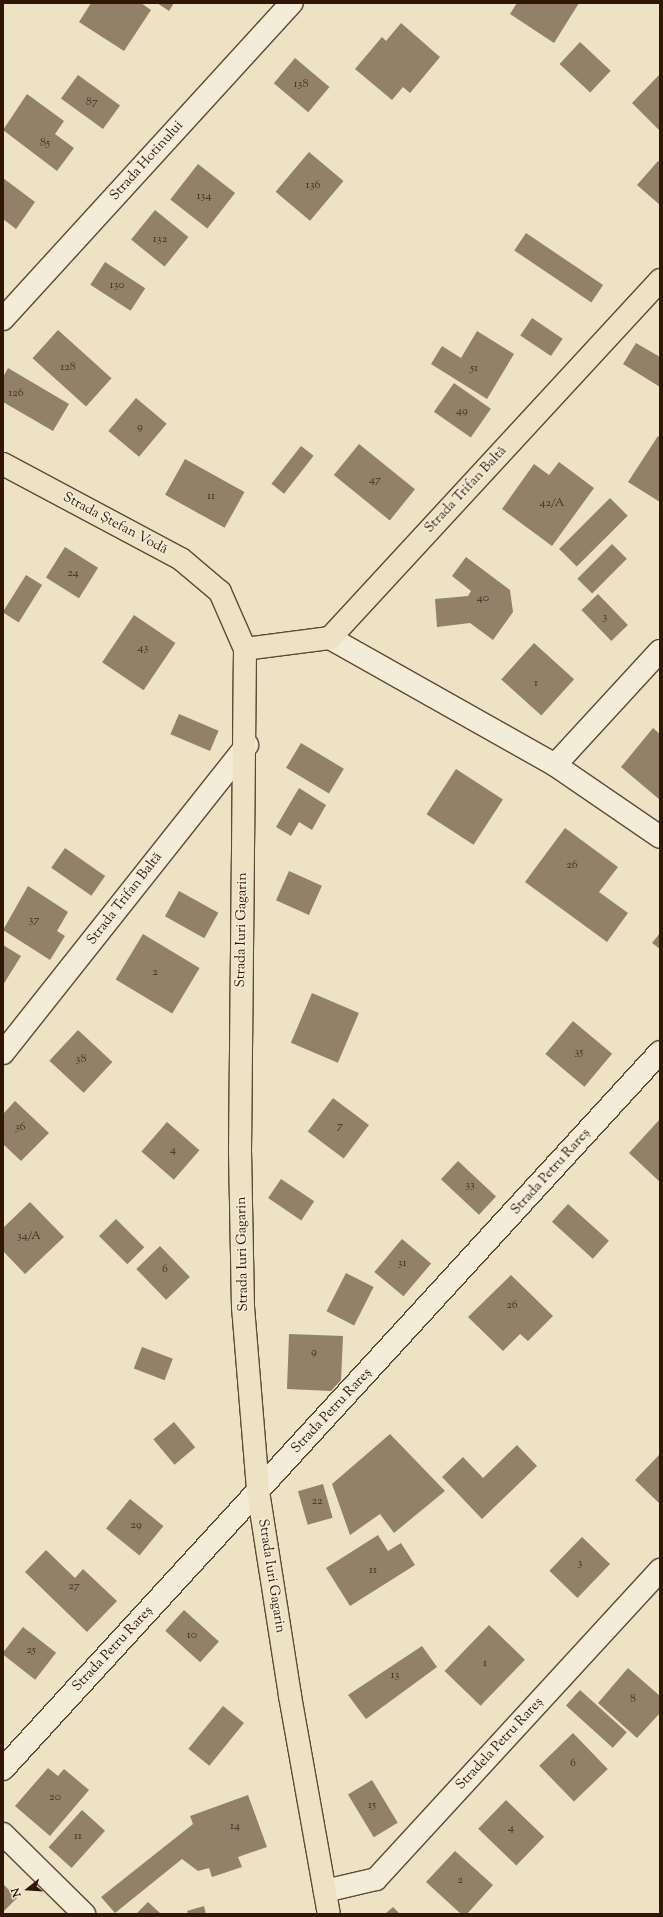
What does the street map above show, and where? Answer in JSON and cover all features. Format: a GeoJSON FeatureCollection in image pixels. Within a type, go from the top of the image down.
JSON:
{"type":"FeatureCollection","features":[{"type":"Feature","properties":{"kind":"main road","name":"Strada Trifan Baltă"},"geometry":{"type":"LineString","coordinates":[[330,638],[660,280]]}},
{"type":"Feature","properties":{"kind":"main road","name":"Strada Ștefan Vodă"},"geometry":{"type":"LineString","coordinates":[[3,464],[181,559],[220,592]]}},
{"type":"Feature","properties":{"kind":"main road","name":"Strada Iuri Gagarin"},"geometry":{"type":"LineString","coordinates":[[220,592],[245,649],[246,745],[240,1151],[243,1307],[258,1491],[290,1696],[329,1914]]}},
{"type":"Feature","properties":{"kind":"main road"},"geometry":{"type":"LineString","coordinates":[[245,649],[330,638]]}},
{"type":"Feature","properties":{"kind":"street","name":"Strada Hotinului"},"geometry":{"type":"LineString","coordinates":[[3,319],[292,3]]}},
{"type":"Feature","properties":{"kind":"street"},"geometry":{"type":"LineString","coordinates":[[330,638],[555,765],[660,837]]}},
{"type":"Feature","properties":{"kind":"street"},"geometry":{"type":"LineString","coordinates":[[555,765],[660,651]]}},
{"type":"Feature","properties":{"kind":"street","name":"Strada Trifan Baltă"},"geometry":{"type":"LineString","coordinates":[[3,1053],[246,745]]}},
{"type":"Feature","properties":{"kind":"street","name":"Strada Petru Rareș"},"geometry":{"type":"LineString","coordinates":[[3,1769],[660,1052]]}},
{"type":"Feature","properties":{"kind":"street","name":"Stradela Petru Rareș"},"geometry":{"type":"LineString","coordinates":[[325,1891],[376,1879],[660,1570]]}},
{"type":"Feature","properties":{"kind":"street"},"geometry":{"type":"LineString","coordinates":[[3,1834],[84,1914]]}},
{"type":"Feature","properties":{"kind":"building"},"geometry":{"type":"Polygon","coordinates":[[[91,3],[141,3],[151,10],[124,51],[79,22],[91,3]]]}},
{"type":"Feature","properties":{"kind":"building"},"geometry":{"type":"Polygon","coordinates":[[[157,3],[174,3],[169,11],[157,3]]]}},
{"type":"Feature","properties":{"kind":"building"},"geometry":{"type":"Polygon","coordinates":[[[517,3],[579,3],[554,43],[510,14],[517,3]]]}},
{"type":"Feature","properties":{"kind":"building"},"geometry":{"type":"Polygon","coordinates":[[[401,23],[440,57],[410,93],[403,87],[392,100],[355,69],[382,37],[386,41],[401,23]]]}},
{"type":"Feature","properties":{"kind":"building"},"geometry":{"type":"Polygon","coordinates":[[[580,42],[611,71],[590,93],[560,64],[580,42]]]}},
{"type":"Feature","properties":{"kind":"building"},"geometry":{"type":"Polygon","coordinates":[[[295,58],[329,87],[308,112],[274,83],[295,58]]]}},
{"type":"Feature","properties":{"kind":"building"},"geometry":{"type":"Polygon","coordinates":[[[660,74],[660,131],[632,103],[660,74]]]}},
{"type":"Feature","properties":{"kind":"building"},"geometry":{"type":"Polygon","coordinates":[[[78,75],[120,106],[103,129],[61,98],[78,75]]]}},
{"type":"Feature","properties":{"kind":"building"},"geometry":{"type":"Polygon","coordinates":[[[27,94],[64,121],[55,134],[74,148],[57,171],[3,130],[27,94]]]}},
{"type":"Feature","properties":{"kind":"building"},"geometry":{"type":"Polygon","coordinates":[[[309,152],[343,181],[310,221],[276,192],[309,152]]]}},
{"type":"Feature","properties":{"kind":"building"},"geometry":{"type":"Polygon","coordinates":[[[658,161],[660,162],[660,205],[637,185],[658,161]]]}},
{"type":"Feature","properties":{"kind":"building"},"geometry":{"type":"Polygon","coordinates":[[[198,164],[235,193],[207,228],[170,199],[198,164]]]}},
{"type":"Feature","properties":{"kind":"building"},"geometry":{"type":"Polygon","coordinates":[[[3,178],[35,202],[16,229],[3,219],[3,178]]]}},
{"type":"Feature","properties":{"kind":"building"},"geometry":{"type":"Polygon","coordinates":[[[155,210],[188,237],[165,267],[131,240],[155,210]]]}},
{"type":"Feature","properties":{"kind":"building"},"geometry":{"type":"Polygon","coordinates":[[[526,233],[603,285],[591,302],[514,250],[526,233]]]}},
{"type":"Feature","properties":{"kind":"building"},"geometry":{"type":"Polygon","coordinates":[[[105,262],[145,288],[131,311],[90,285],[105,262]]]}},
{"type":"Feature","properties":{"kind":"building"},"geometry":{"type":"Polygon","coordinates":[[[532,318],[563,339],[551,356],[520,335],[532,318]]]}},
{"type":"Feature","properties":{"kind":"building"},"geometry":{"type":"Polygon","coordinates":[[[58,330],[112,378],[86,406],[33,358],[58,330]]]}},
{"type":"Feature","properties":{"kind":"building"},"geometry":{"type":"Polygon","coordinates":[[[477,331],[514,354],[487,399],[431,364],[442,346],[461,358],[477,331]]]}},
{"type":"Feature","properties":{"kind":"building"},"geometry":{"type":"Polygon","coordinates":[[[636,343],[660,357],[660,387],[623,364],[636,343]]]}},
{"type":"Feature","properties":{"kind":"building"},"geometry":{"type":"Polygon","coordinates":[[[8,368],[69,404],[53,431],[3,402],[3,377],[8,368]]]}},
{"type":"Feature","properties":{"kind":"building"},"geometry":{"type":"Polygon","coordinates":[[[454,383],[491,409],[471,437],[434,412],[454,383]]]}},
{"type":"Feature","properties":{"kind":"building"},"geometry":{"type":"Polygon","coordinates":[[[136,398],[167,424],[139,457],[108,431],[136,398]]]}},
{"type":"Feature","properties":{"kind":"building"},"geometry":{"type":"Polygon","coordinates":[[[658,436],[660,438],[660,502],[628,482],[658,436]]]}},
{"type":"Feature","properties":{"kind":"building"},"geometry":{"type":"Polygon","coordinates":[[[359,444],[415,489],[390,520],[334,475],[359,444]]]}},
{"type":"Feature","properties":{"kind":"building"},"geometry":{"type":"Polygon","coordinates":[[[301,446],[314,456],[284,494],[271,484],[301,446]]]}},
{"type":"Feature","properties":{"kind":"building"},"geometry":{"type":"Polygon","coordinates":[[[185,459],[244,492],[225,528],[165,495],[185,459]]]}},
{"type":"Feature","properties":{"kind":"building"},"geometry":{"type":"Polygon","coordinates":[[[559,462],[594,488],[552,546],[502,509],[534,464],[549,475],[559,462]]]}},
{"type":"Feature","properties":{"kind":"building"},"geometry":{"type":"Polygon","coordinates":[[[610,498],[628,516],[577,567],[559,549],[610,498]]]}},
{"type":"Feature","properties":{"kind":"building"},"geometry":{"type":"Polygon","coordinates":[[[612,544],[627,559],[592,593],[577,579],[612,544]]]}},
{"type":"Feature","properties":{"kind":"building"},"geometry":{"type":"Polygon","coordinates":[[[65,547],[98,568],[79,598],[46,578],[65,547]]]}},
{"type":"Feature","properties":{"kind":"building"},"geometry":{"type":"Polygon","coordinates":[[[466,557],[510,590],[513,612],[493,640],[470,623],[437,627],[435,599],[468,596],[471,591],[452,576],[466,557]]]}},
{"type":"Feature","properties":{"kind":"building"},"geometry":{"type":"Polygon","coordinates":[[[26,575],[42,585],[19,622],[3,612],[26,575]]]}},
{"type":"Feature","properties":{"kind":"building"},"geometry":{"type":"Polygon","coordinates":[[[598,594],[628,625],[611,641],[581,610],[598,594]]]}},
{"type":"Feature","properties":{"kind":"building"},"geometry":{"type":"Polygon","coordinates":[[[134,615],[175,643],[144,690],[102,662],[134,615]]]}},
{"type":"Feature","properties":{"kind":"building"},"geometry":{"type":"Polygon","coordinates":[[[534,643],[574,679],[541,716],[501,679],[534,643]]]}},
{"type":"Feature","properties":{"kind":"building"},"geometry":{"type":"Polygon","coordinates":[[[179,714],[219,731],[210,751],[170,734],[179,714]]]}},
{"type":"Feature","properties":{"kind":"building"},"geometry":{"type":"Polygon","coordinates":[[[653,728],[660,734],[660,800],[621,767],[653,728]]]}},
{"type":"Feature","properties":{"kind":"building"},"geometry":{"type":"Polygon","coordinates":[[[301,743],[344,769],[329,794],[286,768],[301,743]]]}},
{"type":"Feature","properties":{"kind":"building"},"geometry":{"type":"Polygon","coordinates":[[[456,769],[503,799],[474,845],[427,814],[456,769]]]}},
{"type":"Feature","properties":{"kind":"building"},"geometry":{"type":"Polygon","coordinates":[[[299,788],[326,805],[312,830],[299,822],[291,836],[276,827],[299,788]]]}},
{"type":"Feature","properties":{"kind":"building"},"geometry":{"type":"Polygon","coordinates":[[[565,828],[618,867],[599,892],[628,913],[607,942],[525,882],[565,828]]]}},
{"type":"Feature","properties":{"kind":"building"},"geometry":{"type":"Polygon","coordinates":[[[65,848],[105,876],[91,896],[51,868],[65,848]]]}},
{"type":"Feature","properties":{"kind":"building"},"geometry":{"type":"Polygon","coordinates":[[[289,871],[322,886],[309,915],[276,900],[289,871]]]}},
{"type":"Feature","properties":{"kind":"building"},"geometry":{"type":"Polygon","coordinates":[[[28,886],[68,912],[57,931],[65,936],[50,960],[3,930],[28,886]]]}},
{"type":"Feature","properties":{"kind":"building"},"geometry":{"type":"Polygon","coordinates":[[[179,891],[218,913],[204,938],[165,916],[179,891]]]}},
{"type":"Feature","properties":{"kind":"building"},"geometry":{"type":"Polygon","coordinates":[[[660,933],[660,949],[652,943],[660,933]]]}},
{"type":"Feature","properties":{"kind":"building"},"geometry":{"type":"Polygon","coordinates":[[[143,934],[200,968],[172,1013],[116,979],[143,934]]]}},
{"type":"Feature","properties":{"kind":"building"},"geometry":{"type":"Polygon","coordinates":[[[3,945],[21,956],[3,985],[3,945]]]}},
{"type":"Feature","properties":{"kind":"building"},"geometry":{"type":"Polygon","coordinates":[[[312,993],[359,1013],[338,1063],[291,1043],[312,993]]]}},
{"type":"Feature","properties":{"kind":"building"},"geometry":{"type":"Polygon","coordinates":[[[573,1021],[612,1054],[584,1087],[545,1054],[573,1021]]]}},
{"type":"Feature","properties":{"kind":"building"},"geometry":{"type":"Polygon","coordinates":[[[78,1030],[112,1062],[84,1093],[49,1061],[78,1030]]]}},
{"type":"Feature","properties":{"kind":"building"},"geometry":{"type":"Polygon","coordinates":[[[333,1098],[369,1125],[344,1159],[308,1132],[333,1098]]]}},
{"type":"Feature","properties":{"kind":"building"},"geometry":{"type":"Polygon","coordinates":[[[15,1101],[49,1133],[21,1161],[3,1144],[3,1114],[15,1101]]]}},
{"type":"Feature","properties":{"kind":"building"},"geometry":{"type":"Polygon","coordinates":[[[660,1119],[660,1182],[629,1153],[660,1119]]]}},
{"type":"Feature","properties":{"kind":"building"},"geometry":{"type":"Polygon","coordinates":[[[167,1122],[199,1150],[174,1180],[141,1151],[167,1122]]]}},
{"type":"Feature","properties":{"kind":"building"},"geometry":{"type":"Polygon","coordinates":[[[458,1161],[496,1196],[479,1215],[441,1179],[458,1161]]]}},
{"type":"Feature","properties":{"kind":"building"},"geometry":{"type":"Polygon","coordinates":[[[281,1179],[314,1201],[301,1220],[268,1198],[281,1179]]]}},
{"type":"Feature","properties":{"kind":"building"},"geometry":{"type":"Polygon","coordinates":[[[30,1202],[64,1237],[25,1274],[3,1251],[3,1228],[30,1202]]]}},
{"type":"Feature","properties":{"kind":"building"},"geometry":{"type":"Polygon","coordinates":[[[568,1204],[609,1241],[593,1259],[552,1222],[568,1204]]]}},
{"type":"Feature","properties":{"kind":"building"},"geometry":{"type":"Polygon","coordinates":[[[116,1219],[144,1247],[127,1264],[99,1236],[116,1219]]]}},
{"type":"Feature","properties":{"kind":"building"},"geometry":{"type":"Polygon","coordinates":[[[402,1239],[431,1263],[403,1296],[374,1272],[402,1239]]]}},
{"type":"Feature","properties":{"kind":"building"},"geometry":{"type":"Polygon","coordinates":[[[160,1246],[190,1277],[166,1300],[136,1269],[160,1246]]]}},
{"type":"Feature","properties":{"kind":"building"},"geometry":{"type":"Polygon","coordinates":[[[346,1273],[374,1287],[354,1325],[326,1311],[346,1273]]]}},
{"type":"Feature","properties":{"kind":"building"},"geometry":{"type":"Polygon","coordinates":[[[511,1275],[553,1316],[528,1341],[520,1334],[503,1351],[468,1317],[511,1275]]]}},
{"type":"Feature","properties":{"kind":"building"},"geometry":{"type":"Polygon","coordinates":[[[289,1334],[343,1336],[341,1380],[331,1391],[287,1389],[289,1334]]]}},
{"type":"Feature","properties":{"kind":"building"},"geometry":{"type":"Polygon","coordinates":[[[142,1347],[173,1359],[165,1380],[134,1368],[142,1347]]]}},
{"type":"Feature","properties":{"kind":"building"},"geometry":{"type":"Polygon","coordinates":[[[174,1422],[195,1447],[175,1465],[153,1439],[174,1422]]]}},
{"type":"Feature","properties":{"kind":"building"},"geometry":{"type":"Polygon","coordinates":[[[390,1434],[445,1491],[394,1533],[380,1514],[350,1535],[332,1484],[390,1434]]]}},
{"type":"Feature","properties":{"kind":"building"},"geometry":{"type":"Polygon","coordinates":[[[517,1445],[537,1466],[482,1519],[442,1477],[463,1457],[483,1478],[517,1445]]]}},
{"type":"Feature","properties":{"kind":"building"},"geometry":{"type":"Polygon","coordinates":[[[660,1454],[660,1504],[635,1480],[660,1454]]]}},
{"type":"Feature","properties":{"kind":"building"},"geometry":{"type":"Polygon","coordinates":[[[323,1484],[333,1518],[308,1525],[298,1491],[323,1484]]]}},
{"type":"Feature","properties":{"kind":"building"},"geometry":{"type":"Polygon","coordinates":[[[130,1499],[163,1526],[140,1556],[106,1529],[130,1499]]]}},
{"type":"Feature","properties":{"kind":"building"},"geometry":{"type":"Polygon","coordinates":[[[378,1535],[388,1551],[401,1543],[415,1565],[350,1606],[326,1568],[378,1535]]]}},
{"type":"Feature","properties":{"kind":"building"},"geometry":{"type":"Polygon","coordinates":[[[582,1537],[610,1564],[577,1598],[549,1571],[582,1537]]]}},
{"type":"Feature","properties":{"kind":"building"},"geometry":{"type":"Polygon","coordinates":[[[46,1550],[75,1578],[83,1569],[117,1601],[87,1632],[25,1572],[46,1550]]]}},
{"type":"Feature","properties":{"kind":"building"},"geometry":{"type":"Polygon","coordinates":[[[184,1610],[219,1641],[200,1662],[165,1631],[184,1610]]]}},
{"type":"Feature","properties":{"kind":"building"},"geometry":{"type":"Polygon","coordinates":[[[489,1625],[525,1660],[481,1706],[445,1671],[489,1625]]]}},
{"type":"Feature","properties":{"kind":"building"},"geometry":{"type":"Polygon","coordinates":[[[23,1627],[56,1653],[35,1680],[3,1655],[23,1627]]]}},
{"type":"Feature","properties":{"kind":"building"},"geometry":{"type":"Polygon","coordinates":[[[422,1646],[437,1667],[366,1719],[348,1695],[422,1646]]]}},
{"type":"Feature","properties":{"kind":"building"},"geometry":{"type":"Polygon","coordinates":[[[628,1668],[660,1696],[660,1713],[637,1738],[598,1703],[628,1668]]]}},
{"type":"Feature","properties":{"kind":"building"},"geometry":{"type":"Polygon","coordinates":[[[580,1690],[627,1732],[613,1748],[566,1706],[580,1690]]]}},
{"type":"Feature","properties":{"kind":"building"},"geometry":{"type":"Polygon","coordinates":[[[223,1706],[244,1723],[209,1766],[188,1749],[223,1706]]]}},
{"type":"Feature","properties":{"kind":"building"},"geometry":{"type":"Polygon","coordinates":[[[573,1733],[608,1769],[574,1802],[539,1766],[573,1733]]]}},
{"type":"Feature","properties":{"kind":"building"},"geometry":{"type":"Polygon","coordinates":[[[48,1768],[58,1776],[64,1769],[89,1790],[50,1836],[15,1806],[48,1768]]]}},
{"type":"Feature","properties":{"kind":"building"},"geometry":{"type":"Polygon","coordinates":[[[372,1780],[398,1823],[374,1837],[348,1794],[372,1780]]]}},
{"type":"Feature","properties":{"kind":"building"},"geometry":{"type":"Polygon","coordinates":[[[248,1795],[267,1847],[238,1857],[242,1867],[212,1877],[209,1868],[198,1871],[182,1859],[115,1913],[101,1897],[193,1824],[190,1816],[248,1795]]]}},
{"type":"Feature","properties":{"kind":"building"},"geometry":{"type":"Polygon","coordinates":[[[506,1800],[544,1837],[516,1866],[478,1829],[506,1800]]]}},
{"type":"Feature","properties":{"kind":"building"},"geometry":{"type":"Polygon","coordinates":[[[82,1810],[105,1831],[72,1868],[49,1847],[82,1810]]]}},
{"type":"Feature","properties":{"kind":"building"},"geometry":{"type":"Polygon","coordinates":[[[455,1851],[493,1885],[467,1914],[461,1914],[426,1882],[455,1851]]]}},
{"type":"Feature","properties":{"kind":"building"},"geometry":{"type":"Polygon","coordinates":[[[3,1884],[17,1898],[3,1912],[3,1884]]]}},
{"type":"Feature","properties":{"kind":"building"},"geometry":{"type":"Polygon","coordinates":[[[148,1902],[161,1914],[136,1914],[148,1902]]]}},
{"type":"Feature","properties":{"kind":"building"},"geometry":{"type":"Polygon","coordinates":[[[204,1906],[206,1914],[188,1914],[187,1911],[204,1906]]]}},
{"type":"Feature","properties":{"kind":"building"},"geometry":{"type":"Polygon","coordinates":[[[393,1907],[400,1914],[385,1914],[393,1907]]]}}]}
